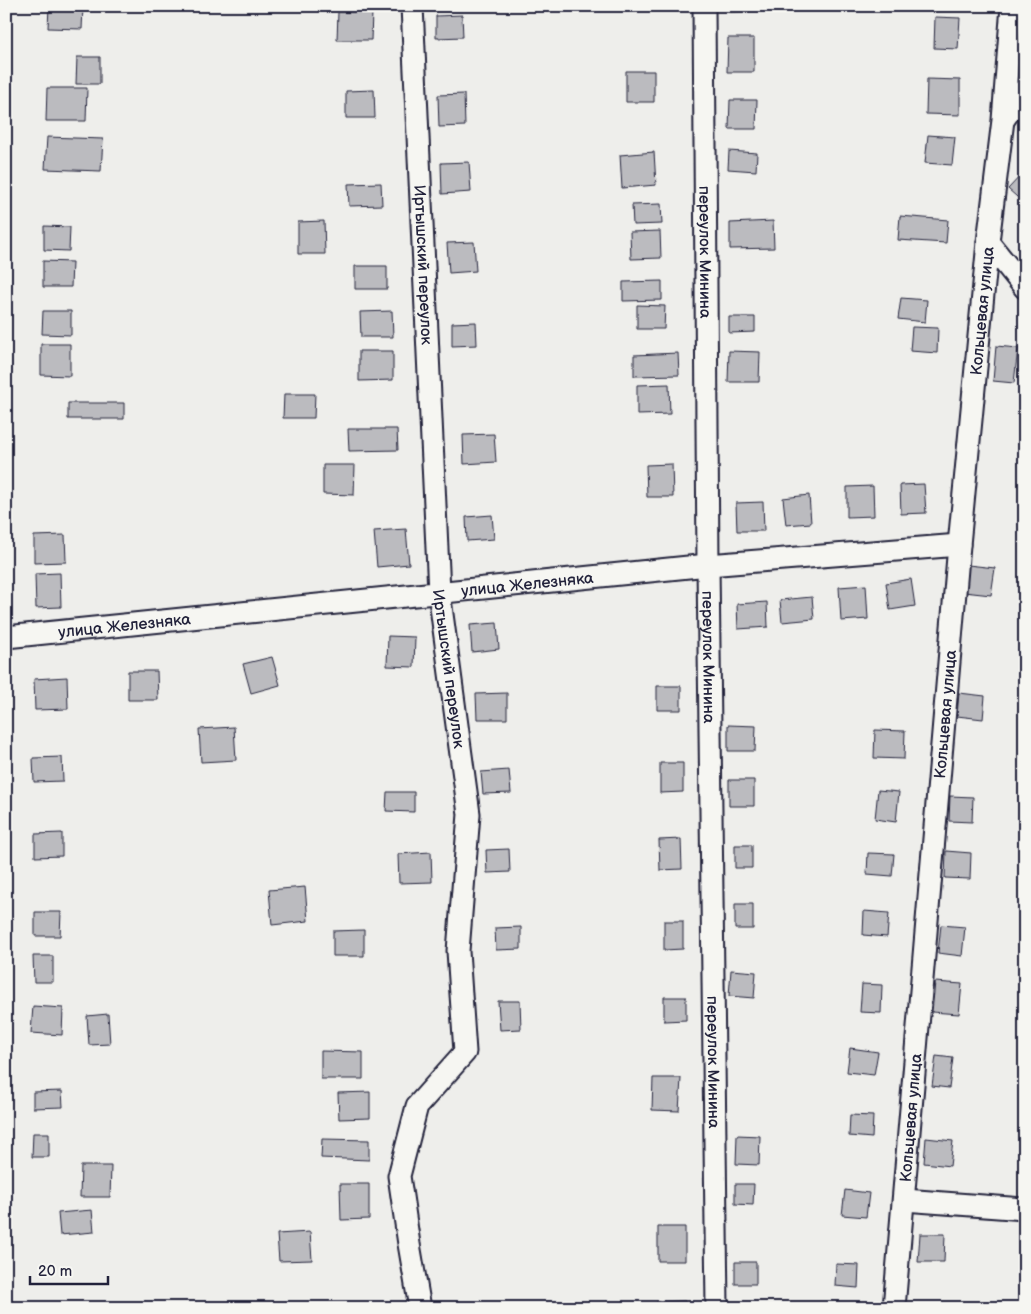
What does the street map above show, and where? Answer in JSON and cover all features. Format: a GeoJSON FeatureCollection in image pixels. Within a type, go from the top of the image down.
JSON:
{"type":"FeatureCollection","features":[{"type":"Feature","properties":{"kind":"street","name":"Иртышский переулок"},"geometry":{"type":"LineString","coordinates":[[412,6],[439,592],[469,814],[458,951],[466,1052],[416,1106],[399,1176],[420,1308]]}},
{"type":"Feature","properties":{"kind":"street","name":"переулок Минина"},"geometry":{"type":"LineString","coordinates":[[704,6],[708,565],[717,1308]]}},
{"type":"Feature","properties":{"kind":"street","name":"Кольцевая улица"},"geometry":{"type":"LineString","coordinates":[[894,1308],[959,544],[988,242],[1003,120],[1012,6]]}},
{"type":"Feature","properties":{"kind":"street","name":"Кольцевая улица"},"geometry":{"type":"LineString","coordinates":[[1003,120],[1025,89]]}},
{"type":"Feature","properties":{"kind":"street"},"geometry":{"type":"LineString","coordinates":[[988,242],[1025,288]]}},
{"type":"Feature","properties":{"kind":"street","name":"улица Железняка"},"geometry":{"type":"LineString","coordinates":[[6,637],[708,565],[959,544]]}},
{"type":"Feature","properties":{"kind":"street"},"geometry":{"type":"LineString","coordinates":[[904,1200],[1025,1209]]}},
{"type":"Feature","properties":{"kind":"building"},"geometry":{"type":"Polygon","coordinates":[[[49,6],[83,7],[82,29],[48,28],[49,6]]]}},
{"type":"Feature","properties":{"kind":"building"},"geometry":{"type":"Polygon","coordinates":[[[730,6],[764,6],[764,11],[730,12],[730,6]]]}},
{"type":"Feature","properties":{"kind":"building"},"geometry":{"type":"Polygon","coordinates":[[[338,12],[372,12],[371,40],[337,40],[338,12]]]}},
{"type":"Feature","properties":{"kind":"building"},"geometry":{"type":"Polygon","coordinates":[[[462,15],[463,37],[436,38],[436,16],[462,15]]]}},
{"type":"Feature","properties":{"kind":"building"},"geometry":{"type":"Polygon","coordinates":[[[935,17],[960,18],[958,49],[934,48],[935,17]]]}},
{"type":"Feature","properties":{"kind":"building"},"geometry":{"type":"Polygon","coordinates":[[[728,38],[754,38],[754,72],[727,72],[728,38]]]}},
{"type":"Feature","properties":{"kind":"building"},"geometry":{"type":"Polygon","coordinates":[[[77,57],[100,57],[100,84],[76,84],[77,57]]]}},
{"type":"Feature","properties":{"kind":"building"},"geometry":{"type":"Polygon","coordinates":[[[626,71],[654,71],[654,102],[626,102],[626,71]]]}},
{"type":"Feature","properties":{"kind":"building"},"geometry":{"type":"Polygon","coordinates":[[[927,79],[960,80],[960,115],[926,114],[927,79]]]}},
{"type":"Feature","properties":{"kind":"building"},"geometry":{"type":"Polygon","coordinates":[[[47,88],[87,88],[86,121],[46,121],[47,88]]]}},
{"type":"Feature","properties":{"kind":"building"},"geometry":{"type":"Polygon","coordinates":[[[374,90],[375,118],[346,118],[346,91],[374,90]]]}},
{"type":"Feature","properties":{"kind":"building"},"geometry":{"type":"Polygon","coordinates":[[[464,94],[465,126],[439,127],[438,95],[464,94]]]}},
{"type":"Feature","properties":{"kind":"building"},"geometry":{"type":"Polygon","coordinates":[[[730,100],[757,100],[756,129],[729,129],[730,100]]]}},
{"type":"Feature","properties":{"kind":"building"},"geometry":{"type":"Polygon","coordinates":[[[928,135],[955,137],[952,165],[925,163],[928,135]]]}},
{"type":"Feature","properties":{"kind":"building"},"geometry":{"type":"Polygon","coordinates":[[[47,137],[103,139],[101,171],[45,169],[47,137]]]}},
{"type":"Feature","properties":{"kind":"building"},"geometry":{"type":"Polygon","coordinates":[[[729,151],[757,153],[756,171],[728,169],[729,151]]]}},
{"type":"Feature","properties":{"kind":"building"},"geometry":{"type":"Polygon","coordinates":[[[654,152],[656,185],[622,188],[620,155],[654,152]]]}},
{"type":"Feature","properties":{"kind":"building"},"geometry":{"type":"Polygon","coordinates":[[[469,162],[471,192],[442,194],[441,163],[469,162]]]}},
{"type":"Feature","properties":{"kind":"building"},"geometry":{"type":"Polygon","coordinates":[[[1023,173],[1025,175],[1025,204],[1008,189],[1023,173]]]}},
{"type":"Feature","properties":{"kind":"building"},"geometry":{"type":"Polygon","coordinates":[[[381,183],[382,205],[349,206],[348,184],[381,183]]]}},
{"type":"Feature","properties":{"kind":"building"},"geometry":{"type":"Polygon","coordinates":[[[661,204],[662,224],[633,225],[632,205],[661,204]]]}},
{"type":"Feature","properties":{"kind":"building"},"geometry":{"type":"Polygon","coordinates":[[[900,216],[948,220],[946,243],[898,240],[900,216]]]}},
{"type":"Feature","properties":{"kind":"building"},"geometry":{"type":"Polygon","coordinates":[[[324,221],[325,254],[298,254],[298,222],[324,221]]]}},
{"type":"Feature","properties":{"kind":"building"},"geometry":{"type":"Polygon","coordinates":[[[773,221],[774,248],[730,249],[730,223],[773,221]]]}},
{"type":"Feature","properties":{"kind":"building"},"geometry":{"type":"Polygon","coordinates":[[[44,226],[70,227],[69,251],[44,250],[44,226]]]}},
{"type":"Feature","properties":{"kind":"building"},"geometry":{"type":"Polygon","coordinates":[[[660,231],[661,258],[631,259],[630,232],[660,231]]]}},
{"type":"Feature","properties":{"kind":"building"},"geometry":{"type":"Polygon","coordinates":[[[474,242],[476,271],[449,273],[447,243],[474,242]]]}},
{"type":"Feature","properties":{"kind":"building"},"geometry":{"type":"Polygon","coordinates":[[[43,261],[72,262],[71,287],[43,287],[43,261]]]}},
{"type":"Feature","properties":{"kind":"building"},"geometry":{"type":"Polygon","coordinates":[[[355,266],[387,266],[387,289],[355,289],[355,266]]]}},
{"type":"Feature","properties":{"kind":"building"},"geometry":{"type":"Polygon","coordinates":[[[662,281],[662,300],[623,301],[623,282],[662,281]]]}},
{"type":"Feature","properties":{"kind":"building"},"geometry":{"type":"Polygon","coordinates":[[[901,298],[927,300],[925,322],[898,319],[901,298]]]}},
{"type":"Feature","properties":{"kind":"building"},"geometry":{"type":"Polygon","coordinates":[[[637,305],[665,306],[664,329],[637,329],[637,305]]]}},
{"type":"Feature","properties":{"kind":"building"},"geometry":{"type":"Polygon","coordinates":[[[43,311],[71,311],[71,335],[42,334],[43,311]]]}},
{"type":"Feature","properties":{"kind":"building"},"geometry":{"type":"Polygon","coordinates":[[[392,311],[393,337],[361,337],[360,312],[392,311]]]}},
{"type":"Feature","properties":{"kind":"building"},"geometry":{"type":"Polygon","coordinates":[[[729,317],[755,317],[755,332],[729,333],[729,317]]]}},
{"type":"Feature","properties":{"kind":"building"},"geometry":{"type":"Polygon","coordinates":[[[476,322],[477,345],[452,346],[452,323],[476,322]]]}},
{"type":"Feature","properties":{"kind":"building"},"geometry":{"type":"Polygon","coordinates":[[[912,327],[938,328],[937,353],[910,351],[912,327]]]}},
{"type":"Feature","properties":{"kind":"building"},"geometry":{"type":"Polygon","coordinates":[[[41,344],[70,344],[70,376],[41,375],[41,344]]]}},
{"type":"Feature","properties":{"kind":"building"},"geometry":{"type":"Polygon","coordinates":[[[996,346],[1018,348],[1014,383],[993,381],[996,346]]]}},
{"type":"Feature","properties":{"kind":"building"},"geometry":{"type":"Polygon","coordinates":[[[359,351],[393,351],[393,380],[359,381],[359,351]]]}},
{"type":"Feature","properties":{"kind":"building"},"geometry":{"type":"Polygon","coordinates":[[[729,351],[760,352],[759,382],[728,382],[729,351]]]}},
{"type":"Feature","properties":{"kind":"building"},"geometry":{"type":"Polygon","coordinates":[[[678,353],[679,375],[634,376],[634,355],[678,353]]]}},
{"type":"Feature","properties":{"kind":"building"},"geometry":{"type":"Polygon","coordinates":[[[669,384],[670,414],[637,415],[637,385],[669,384]]]}},
{"type":"Feature","properties":{"kind":"building"},"geometry":{"type":"Polygon","coordinates":[[[284,394],[315,394],[314,418],[283,418],[284,394]]]}},
{"type":"Feature","properties":{"kind":"building"},"geometry":{"type":"Polygon","coordinates":[[[68,403],[124,403],[124,419],[68,419],[68,403]]]}},
{"type":"Feature","properties":{"kind":"building"},"geometry":{"type":"Polygon","coordinates":[[[348,429],[397,429],[398,450],[349,451],[348,429]]]}},
{"type":"Feature","properties":{"kind":"building"},"geometry":{"type":"Polygon","coordinates":[[[494,434],[496,462],[464,464],[463,435],[494,434]]]}},
{"type":"Feature","properties":{"kind":"building"},"geometry":{"type":"Polygon","coordinates":[[[672,464],[673,497],[647,497],[646,465],[672,464]]]}},
{"type":"Feature","properties":{"kind":"building"},"geometry":{"type":"Polygon","coordinates":[[[323,465],[355,465],[354,495],[323,494],[323,465]]]}},
{"type":"Feature","properties":{"kind":"building"},"geometry":{"type":"Polygon","coordinates":[[[924,484],[926,513],[901,514],[900,485],[924,484]]]}},
{"type":"Feature","properties":{"kind":"building"},"geometry":{"type":"Polygon","coordinates":[[[873,486],[874,516],[847,517],[847,487],[873,486]]]}},
{"type":"Feature","properties":{"kind":"building"},"geometry":{"type":"Polygon","coordinates":[[[809,495],[811,523],[786,525],[783,498],[809,495]]]}},
{"type":"Feature","properties":{"kind":"building"},"geometry":{"type":"Polygon","coordinates":[[[763,502],[764,531],[737,531],[736,503],[763,502]]]}},
{"type":"Feature","properties":{"kind":"building"},"geometry":{"type":"Polygon","coordinates":[[[492,515],[494,539],[467,541],[466,517],[492,515]]]}},
{"type":"Feature","properties":{"kind":"building"},"geometry":{"type":"Polygon","coordinates":[[[406,529],[409,564],[377,567],[374,531],[406,529]]]}},
{"type":"Feature","properties":{"kind":"building"},"geometry":{"type":"Polygon","coordinates":[[[65,535],[66,562],[34,563],[34,536],[65,535]]]}},
{"type":"Feature","properties":{"kind":"building"},"geometry":{"type":"Polygon","coordinates":[[[968,565],[995,568],[991,595],[964,592],[968,565]]]}},
{"type":"Feature","properties":{"kind":"building"},"geometry":{"type":"Polygon","coordinates":[[[60,573],[61,607],[36,608],[35,574],[60,573]]]}},
{"type":"Feature","properties":{"kind":"building"},"geometry":{"type":"Polygon","coordinates":[[[911,579],[915,606],[890,610],[886,583],[911,579]]]}},
{"type":"Feature","properties":{"kind":"building"},"geometry":{"type":"Polygon","coordinates":[[[866,585],[868,619],[841,621],[839,587],[866,585]]]}},
{"type":"Feature","properties":{"kind":"building"},"geometry":{"type":"Polygon","coordinates":[[[812,597],[814,619],[782,622],[780,600],[812,597]]]}},
{"type":"Feature","properties":{"kind":"building"},"geometry":{"type":"Polygon","coordinates":[[[767,602],[768,627],[738,629],[737,604],[767,602]]]}},
{"type":"Feature","properties":{"kind":"building"},"geometry":{"type":"Polygon","coordinates":[[[497,623],[499,649],[472,652],[470,625],[497,623]]]}},
{"type":"Feature","properties":{"kind":"building"},"geometry":{"type":"Polygon","coordinates":[[[388,636],[415,637],[414,667],[387,666],[388,636]]]}},
{"type":"Feature","properties":{"kind":"building"},"geometry":{"type":"Polygon","coordinates":[[[272,657],[280,685],[251,693],[243,664],[272,657]]]}},
{"type":"Feature","properties":{"kind":"building"},"geometry":{"type":"Polygon","coordinates":[[[128,671],[157,671],[158,700],[128,700],[128,671]]]}},
{"type":"Feature","properties":{"kind":"building"},"geometry":{"type":"Polygon","coordinates":[[[67,677],[68,709],[35,710],[34,679],[67,677]]]}},
{"type":"Feature","properties":{"kind":"building"},"geometry":{"type":"Polygon","coordinates":[[[657,686],[681,686],[681,710],[657,710],[657,686]]]}},
{"type":"Feature","properties":{"kind":"building"},"geometry":{"type":"Polygon","coordinates":[[[507,693],[507,719],[477,719],[476,694],[507,693]]]}},
{"type":"Feature","properties":{"kind":"building"},"geometry":{"type":"Polygon","coordinates":[[[959,693],[985,696],[983,719],[957,716],[959,693]]]}},
{"type":"Feature","properties":{"kind":"building"},"geometry":{"type":"Polygon","coordinates":[[[728,725],[756,726],[755,751],[728,751],[728,725]]]}},
{"type":"Feature","properties":{"kind":"building"},"geometry":{"type":"Polygon","coordinates":[[[234,727],[236,760],[201,762],[199,729],[234,727]]]}},
{"type":"Feature","properties":{"kind":"building"},"geometry":{"type":"Polygon","coordinates":[[[875,730],[905,731],[904,759],[874,758],[875,730]]]}},
{"type":"Feature","properties":{"kind":"building"},"geometry":{"type":"Polygon","coordinates":[[[62,757],[63,781],[34,782],[33,758],[62,757]]]}},
{"type":"Feature","properties":{"kind":"building"},"geometry":{"type":"Polygon","coordinates":[[[660,763],[683,763],[683,792],[660,793],[660,763]]]}},
{"type":"Feature","properties":{"kind":"building"},"geometry":{"type":"Polygon","coordinates":[[[509,770],[511,793],[483,794],[481,772],[509,770]]]}},
{"type":"Feature","properties":{"kind":"building"},"geometry":{"type":"Polygon","coordinates":[[[729,780],[754,780],[754,806],[729,806],[729,780]]]}},
{"type":"Feature","properties":{"kind":"building"},"geometry":{"type":"Polygon","coordinates":[[[878,790],[899,792],[896,822],[875,819],[878,790]]]}},
{"type":"Feature","properties":{"kind":"building"},"geometry":{"type":"Polygon","coordinates":[[[387,792],[414,792],[414,812],[386,811],[387,792]]]}},
{"type":"Feature","properties":{"kind":"building"},"geometry":{"type":"Polygon","coordinates":[[[950,796],[973,797],[972,822],[949,821],[950,796]]]}},
{"type":"Feature","properties":{"kind":"building"},"geometry":{"type":"Polygon","coordinates":[[[62,833],[62,856],[35,857],[35,834],[62,833]]]}},
{"type":"Feature","properties":{"kind":"building"},"geometry":{"type":"Polygon","coordinates":[[[681,839],[682,869],[660,870],[659,840],[681,839]]]}},
{"type":"Feature","properties":{"kind":"building"},"geometry":{"type":"Polygon","coordinates":[[[735,845],[752,845],[752,868],[735,868],[735,845]]]}},
{"type":"Feature","properties":{"kind":"building"},"geometry":{"type":"Polygon","coordinates":[[[509,849],[510,872],[487,873],[486,850],[509,849]]]}},
{"type":"Feature","properties":{"kind":"building"},"geometry":{"type":"Polygon","coordinates":[[[946,851],[971,853],[970,879],[945,878],[946,851]]]}},
{"type":"Feature","properties":{"kind":"building"},"geometry":{"type":"Polygon","coordinates":[[[431,852],[432,882],[399,883],[398,854],[431,852]]]}},
{"type":"Feature","properties":{"kind":"building"},"geometry":{"type":"Polygon","coordinates":[[[868,853],[894,854],[892,876],[867,874],[868,853]]]}},
{"type":"Feature","properties":{"kind":"building"},"geometry":{"type":"Polygon","coordinates":[[[305,887],[308,921],[272,925],[269,890],[305,887]]]}},
{"type":"Feature","properties":{"kind":"building"},"geometry":{"type":"Polygon","coordinates":[[[735,904],[753,904],[753,929],[735,929],[735,904]]]}},
{"type":"Feature","properties":{"kind":"building"},"geometry":{"type":"Polygon","coordinates":[[[864,911],[889,913],[887,937],[863,935],[864,911]]]}},
{"type":"Feature","properties":{"kind":"building"},"geometry":{"type":"Polygon","coordinates":[[[35,912],[61,912],[60,936],[35,936],[35,912]]]}},
{"type":"Feature","properties":{"kind":"building"},"geometry":{"type":"Polygon","coordinates":[[[664,921],[683,921],[683,949],[664,950],[664,921]]]}},
{"type":"Feature","properties":{"kind":"building"},"geometry":{"type":"Polygon","coordinates":[[[941,925],[965,927],[962,956],[938,953],[941,925]]]}},
{"type":"Feature","properties":{"kind":"building"},"geometry":{"type":"Polygon","coordinates":[[[521,927],[521,949],[496,950],[495,928],[521,927]]]}},
{"type":"Feature","properties":{"kind":"building"},"geometry":{"type":"Polygon","coordinates":[[[364,930],[364,956],[333,956],[333,931],[364,930]]]}},
{"type":"Feature","properties":{"kind":"building"},"geometry":{"type":"Polygon","coordinates":[[[33,956],[53,956],[53,982],[34,982],[33,956]]]}},
{"type":"Feature","properties":{"kind":"building"},"geometry":{"type":"Polygon","coordinates":[[[731,970],[756,972],[754,998],[729,996],[731,970]]]}},
{"type":"Feature","properties":{"kind":"building"},"geometry":{"type":"Polygon","coordinates":[[[935,982],[962,984],[959,1014],[932,1012],[935,982]]]}},
{"type":"Feature","properties":{"kind":"building"},"geometry":{"type":"Polygon","coordinates":[[[862,984],[882,985],[881,1013],[860,1012],[862,984]]]}},
{"type":"Feature","properties":{"kind":"building"},"geometry":{"type":"Polygon","coordinates":[[[664,997],[686,997],[686,1020],[664,1021],[664,997]]]}},
{"type":"Feature","properties":{"kind":"building"},"geometry":{"type":"Polygon","coordinates":[[[498,1001],[520,1001],[521,1029],[500,1030],[498,1001]]]}},
{"type":"Feature","properties":{"kind":"building"},"geometry":{"type":"Polygon","coordinates":[[[33,1006],[63,1008],[62,1035],[31,1033],[33,1006]]]}},
{"type":"Feature","properties":{"kind":"building"},"geometry":{"type":"Polygon","coordinates":[[[108,1014],[110,1044],[89,1045],[87,1016],[108,1014]]]}},
{"type":"Feature","properties":{"kind":"building"},"geometry":{"type":"Polygon","coordinates":[[[850,1048],[878,1052],[874,1075],[847,1072],[850,1048]]]}},
{"type":"Feature","properties":{"kind":"building"},"geometry":{"type":"Polygon","coordinates":[[[321,1051],[363,1052],[363,1079],[321,1079],[321,1051]]]}},
{"type":"Feature","properties":{"kind":"building"},"geometry":{"type":"Polygon","coordinates":[[[936,1056],[953,1058],[949,1088],[932,1086],[936,1056]]]}},
{"type":"Feature","properties":{"kind":"building"},"geometry":{"type":"Polygon","coordinates":[[[653,1078],[681,1078],[679,1111],[652,1110],[653,1078]]]}},
{"type":"Feature","properties":{"kind":"building"},"geometry":{"type":"Polygon","coordinates":[[[62,1091],[63,1107],[33,1108],[33,1092],[62,1091]]]}},
{"type":"Feature","properties":{"kind":"building"},"geometry":{"type":"Polygon","coordinates":[[[370,1092],[370,1118],[339,1119],[338,1093],[370,1092]]]}},
{"type":"Feature","properties":{"kind":"building"},"geometry":{"type":"Polygon","coordinates":[[[850,1115],[873,1116],[872,1138],[849,1136],[850,1115]]]}},
{"type":"Feature","properties":{"kind":"building"},"geometry":{"type":"Polygon","coordinates":[[[33,1133],[49,1133],[49,1157],[32,1157],[33,1133]]]}},
{"type":"Feature","properties":{"kind":"building"},"geometry":{"type":"Polygon","coordinates":[[[737,1135],[760,1136],[759,1165],[736,1164],[737,1135]]]}},
{"type":"Feature","properties":{"kind":"building"},"geometry":{"type":"Polygon","coordinates":[[[926,1138],[953,1141],[950,1166],[924,1163],[926,1138]]]}},
{"type":"Feature","properties":{"kind":"building"},"geometry":{"type":"Polygon","coordinates":[[[322,1139],[369,1140],[369,1160],[321,1158],[322,1139]]]}},
{"type":"Feature","properties":{"kind":"building"},"geometry":{"type":"Polygon","coordinates":[[[81,1166],[111,1166],[110,1197],[80,1197],[81,1166]]]}},
{"type":"Feature","properties":{"kind":"building"},"geometry":{"type":"Polygon","coordinates":[[[340,1184],[369,1184],[369,1219],[341,1220],[340,1184]]]}},
{"type":"Feature","properties":{"kind":"building"},"geometry":{"type":"Polygon","coordinates":[[[735,1184],[754,1184],[753,1205],[735,1204],[735,1184]]]}},
{"type":"Feature","properties":{"kind":"building"},"geometry":{"type":"Polygon","coordinates":[[[845,1190],[869,1193],[866,1217],[842,1215],[845,1190]]]}},
{"type":"Feature","properties":{"kind":"building"},"geometry":{"type":"Polygon","coordinates":[[[92,1210],[94,1232],[60,1235],[58,1213],[92,1210]]]}},
{"type":"Feature","properties":{"kind":"building"},"geometry":{"type":"Polygon","coordinates":[[[658,1227],[685,1227],[685,1261],[658,1261],[658,1227]]]}},
{"type":"Feature","properties":{"kind":"building"},"geometry":{"type":"Polygon","coordinates":[[[310,1232],[312,1260],[279,1261],[277,1234],[310,1232]]]}},
{"type":"Feature","properties":{"kind":"building"},"geometry":{"type":"Polygon","coordinates":[[[920,1234],[945,1234],[944,1262],[918,1262],[920,1234]]]}},
{"type":"Feature","properties":{"kind":"building"},"geometry":{"type":"Polygon","coordinates":[[[735,1262],[756,1262],[756,1284],[735,1284],[735,1262]]]}},
{"type":"Feature","properties":{"kind":"building"},"geometry":{"type":"Polygon","coordinates":[[[836,1264],[859,1265],[858,1288],[835,1286],[836,1264]]]}},
{"type":"Feature","properties":{"kind":"building"},"geometry":{"type":"Polygon","coordinates":[[[685,1301],[685,1308],[657,1308],[656,1302],[685,1301]]]}},
{"type":"Feature","properties":{"kind":"building"},"geometry":{"type":"Polygon","coordinates":[[[29,1305],[59,1306],[59,1308],[29,1308],[29,1305]]]}}]}
